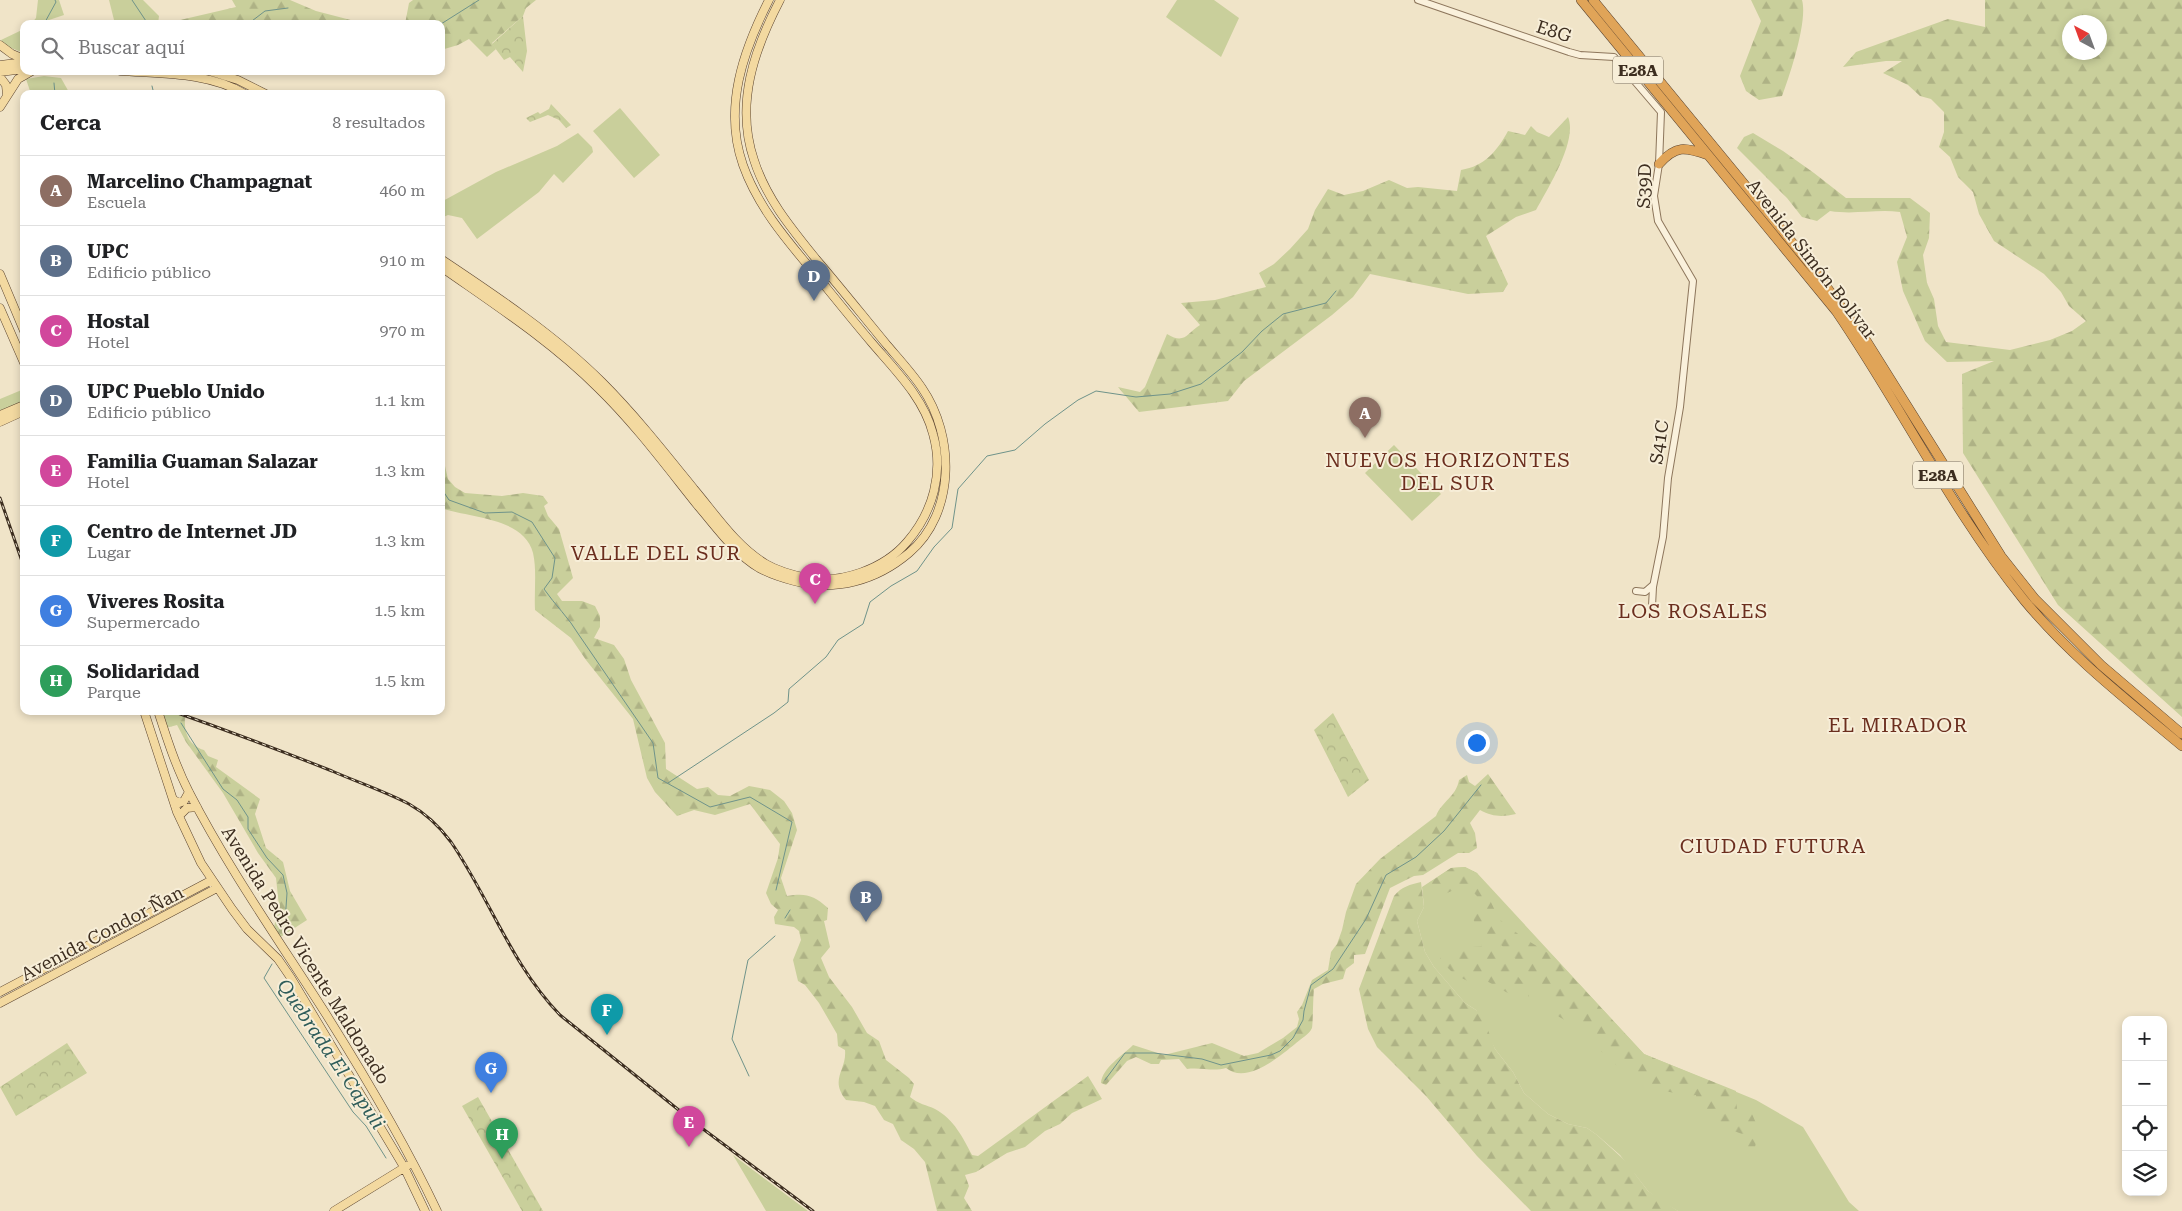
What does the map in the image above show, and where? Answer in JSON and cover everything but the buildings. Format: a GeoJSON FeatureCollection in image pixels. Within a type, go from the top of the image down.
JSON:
{"type":"FeatureCollection","features":[{"type":"Feature","properties":{"kind":"highway","name":"Avenida Simón Bolívar"},"geometry":{"type":"LineString","coordinates":[[1581,0],[1699,137],[1738,177],[1809,263],[1867,342],[1932,455],[1944,484],[2025,601],[2074,655],[2182,746]]}},
{"type":"Feature","properties":{"kind":"highway","name":"Avenida Simón Bolívar"},"geometry":{"type":"LineString","coordinates":[[1593,0],[1699,137],[1708,155],[1836,311],[2001,556],[2035,599],[2095,660],[2182,734]]}},
{"type":"Feature","properties":{"kind":"highway"},"geometry":{"type":"LineString","coordinates":[[1659,164],[1668,154],[1680,149],[1690,148],[1708,155]]}},
{"type":"Feature","properties":{"kind":"highway"},"geometry":{"type":"LineString","coordinates":[[1726,177],[1735,183],[1738,182],[1738,177]]}},
{"type":"Feature","properties":{"kind":"main road"},"geometry":{"type":"LineString","coordinates":[[445,262],[536,326],[601,382],[651,436],[737,540],[764,563],[785,572],[818,578],[844,577],[878,566],[889,559],[900,550],[915,532],[932,502],[936,481],[933,432],[913,392],[767,214],[744,166],[736,131],[735,107],[738,85],[748,46],[769,0]]}},
{"type":"Feature","properties":{"kind":"main road"},"geometry":{"type":"LineString","coordinates":[[445,270],[558,351],[598,388],[624,415],[727,540],[759,568],[780,577],[805,584],[834,586],[860,582],[878,574],[909,553],[929,527],[940,505],[946,481],[940,424],[923,389],[792,229],[767,193],[748,144],[745,109],[747,90],[756,52],[780,0]]}},
{"type":"Feature","properties":{"kind":"main road"},"geometry":{"type":"LineString","coordinates":[[0,45],[20,58]]}},
{"type":"Feature","properties":{"kind":"main road"},"geometry":{"type":"LineString","coordinates":[[0,65],[20,61]]}},
{"type":"Feature","properties":{"kind":"main road"},"geometry":{"type":"LineString","coordinates":[[0,72],[20,70]]}},
{"type":"Feature","properties":{"kind":"main road"},"geometry":{"type":"LineString","coordinates":[[0,107],[18,79],[25,75]]}},
{"type":"Feature","properties":{"kind":"main road"},"geometry":{"type":"LineString","coordinates":[[168,75],[192,77],[236,90]]}},
{"type":"Feature","properties":{"kind":"main road"},"geometry":{"type":"LineString","coordinates":[[222,75],[238,80],[258,90]]}},
{"type":"Feature","properties":{"kind":"main road"},"geometry":{"type":"LineString","coordinates":[[0,77],[6,85],[7,97]]}},
{"type":"Feature","properties":{"kind":"main road"},"geometry":{"type":"LineString","coordinates":[[0,274],[20,322]]}},
{"type":"Feature","properties":{"kind":"main road"},"geometry":{"type":"LineString","coordinates":[[0,308],[20,354]]}},
{"type":"Feature","properties":{"kind":"main road"},"geometry":{"type":"LineString","coordinates":[[0,415],[20,406]]}},
{"type":"Feature","properties":{"kind":"main road"},"geometry":{"type":"LineString","coordinates":[[0,422],[20,413]]}},
{"type":"Feature","properties":{"kind":"main road","name":"Avenida Pedro Vicente Maldonado"},"geometry":{"type":"LineString","coordinates":[[145,715],[179,816],[201,863],[247,928],[278,959],[291,978],[404,1167],[425,1211]]}},
{"type":"Feature","properties":{"kind":"main road","name":"Avenida Pedro Vicente Maldonado"},"geometry":{"type":"LineString","coordinates":[[159,715],[178,769],[197,807],[232,868],[324,1010],[398,1133],[437,1211]]}},
{"type":"Feature","properties":{"kind":"main road"},"geometry":{"type":"LineString","coordinates":[[174,800],[184,801],[188,798],[189,792]]}},
{"type":"Feature","properties":{"kind":"main road"},"geometry":{"type":"LineString","coordinates":[[179,816],[187,808],[197,807]]}},
{"type":"Feature","properties":{"kind":"main road","name":"Avenida Condor Ñan"},"geometry":{"type":"LineString","coordinates":[[0,992],[212,880]]}},
{"type":"Feature","properties":{"kind":"main road","name":"Avenida Condor Ñan"},"geometry":{"type":"LineString","coordinates":[[0,1003],[217,888]]}},
{"type":"Feature","properties":{"kind":"main road"},"geometry":{"type":"LineString","coordinates":[[334,1211],[413,1162]]}},
{"type":"Feature","properties":{"kind":"street","name":"E8G"},"geometry":{"type":"LineString","coordinates":[[1418,0],[1569,52],[1580,55],[1614,56],[1661,112]]}},
{"type":"Feature","properties":{"kind":"street","name":"S39D"},"geometry":{"type":"LineString","coordinates":[[1661,112],[1659,164],[1654,196],[1658,222],[1693,281]]}},
{"type":"Feature","properties":{"kind":"street","name":"S41C"},"geometry":{"type":"LineString","coordinates":[[1652,606],[1653,585],[1663,536],[1668,478],[1680,407],[1693,281]]}},
{"type":"Feature","properties":{"kind":"street"},"geometry":{"type":"LineString","coordinates":[[1636,591],[1645,592],[1653,585]]}},
{"type":"Feature","properties":{"kind":"green space"},"geometry":{"type":"Polygon","coordinates":[[[38,0],[59,0],[64,15],[49,20],[34,20],[38,0]]]}},
{"type":"Feature","properties":{"kind":"green space"},"geometry":{"type":"Polygon","coordinates":[[[109,0],[143,0],[159,16],[158,20],[114,20],[109,0]]]}},
{"type":"Feature","properties":{"kind":"green space"},"geometry":{"type":"Polygon","coordinates":[[[232,0],[290,0],[316,11],[351,20],[180,20],[236,7],[232,0]]]}},
{"type":"Feature","properties":{"kind":"green space"},"geometry":{"type":"Polygon","coordinates":[[[413,0],[536,0],[526,8],[523,16],[492,43],[496,49],[487,57],[469,39],[445,49],[445,20],[406,20],[409,3],[413,0]]]}},
{"type":"Feature","properties":{"kind":"green space"},"geometry":{"type":"Polygon","coordinates":[[[1177,0],[1214,0],[1239,18],[1221,57],[1166,17],[1177,0]]]}},
{"type":"Feature","properties":{"kind":"green space"},"geometry":{"type":"Polygon","coordinates":[[[1751,0],[1802,0],[1803,20],[1793,62],[1782,96],[1759,100],[1746,91],[1740,76],[1761,21],[1751,0]]]}},
{"type":"Feature","properties":{"kind":"green space"},"geometry":{"type":"Polygon","coordinates":[[[1985,0],[2182,0],[2182,717],[2058,605],[1963,453],[1962,374],[1994,361],[1947,362],[1925,341],[1903,291],[1897,262],[1907,237],[1900,212],[1830,211],[1817,221],[1802,217],[1787,198],[1737,148],[1744,137],[1753,133],[1783,151],[1846,198],[1910,198],[1930,213],[1929,238],[1923,255],[1927,283],[1934,299],[1938,326],[1946,342],[2010,350],[2050,340],[2072,331],[2086,321],[2069,306],[2061,292],[2044,274],[1994,241],[1979,214],[1973,192],[1958,177],[1950,157],[1939,147],[1944,132],[1944,112],[1931,99],[1920,96],[1908,85],[1883,73],[1902,61],[1886,61],[1843,67],[1856,52],[1948,19],[1985,27],[1985,0]]]}},
{"type":"Feature","properties":{"kind":"green space"},"geometry":{"type":"Polygon","coordinates":[[[523,16],[527,51],[523,72],[510,57],[504,60],[492,44],[523,16]]]}},
{"type":"Feature","properties":{"kind":"green space"},"geometry":{"type":"Polygon","coordinates":[[[20,31],[20,51],[6,46],[1,40],[20,31]]]}},
{"type":"Feature","properties":{"kind":"green space"},"geometry":{"type":"Polygon","coordinates":[[[44,76],[61,78],[68,90],[30,90],[26,79],[44,76]]]}},
{"type":"Feature","properties":{"kind":"green space"},"geometry":{"type":"Polygon","coordinates":[[[551,104],[571,125],[566,128],[559,120],[548,115],[530,122],[526,118],[549,109],[551,104]]]}},
{"type":"Feature","properties":{"kind":"green space"},"geometry":{"type":"Polygon","coordinates":[[[620,108],[660,155],[634,178],[593,131],[620,108]]]}},
{"type":"Feature","properties":{"kind":"green space"},"geometry":{"type":"Polygon","coordinates":[[[1568,117],[1570,127],[1565,151],[1554,177],[1536,210],[1516,217],[1486,236],[1508,284],[1503,292],[1468,294],[1370,274],[1353,297],[1244,381],[1228,401],[1139,412],[1118,387],[1140,392],[1145,387],[1167,334],[1182,338],[1200,325],[1181,303],[1215,300],[1266,287],[1259,273],[1274,264],[1308,229],[1315,210],[1328,189],[1344,195],[1363,191],[1389,180],[1407,188],[1418,187],[1457,191],[1461,170],[1484,161],[1495,151],[1508,131],[1525,135],[1531,126],[1537,132],[1549,137],[1568,117]]]}},
{"type":"Feature","properties":{"kind":"green space"},"geometry":{"type":"Polygon","coordinates":[[[578,133],[592,147],[593,152],[563,183],[554,174],[539,192],[477,239],[462,218],[448,215],[445,216],[445,200],[496,172],[557,146],[578,133]]]}},
{"type":"Feature","properties":{"kind":"green space"},"geometry":{"type":"Polygon","coordinates":[[[20,391],[20,403],[0,411],[0,399],[20,391]]]}},
{"type":"Feature","properties":{"kind":"green space"},"geometry":{"type":"Polygon","coordinates":[[[1394,445],[1441,494],[1412,521],[1365,473],[1394,445]]]}},
{"type":"Feature","properties":{"kind":"green space"},"geometry":{"type":"Polygon","coordinates":[[[445,466],[448,479],[455,487],[465,493],[502,496],[523,493],[543,496],[548,503],[544,506],[548,516],[559,529],[573,578],[557,594],[562,601],[582,601],[595,606],[600,616],[600,627],[594,638],[614,645],[624,659],[631,680],[665,743],[666,769],[697,789],[708,787],[718,795],[730,796],[749,786],[770,790],[784,801],[792,813],[797,830],[781,878],[787,896],[809,896],[828,908],[827,920],[824,921],[830,947],[821,958],[829,977],[852,1007],[867,1033],[879,1041],[886,1060],[914,1084],[910,1097],[919,1103],[935,1109],[948,1118],[957,1129],[972,1155],[978,1156],[1088,1076],[1102,1099],[1072,1113],[1060,1124],[1045,1131],[1025,1147],[1007,1153],[976,1172],[965,1175],[969,1186],[964,1198],[972,1211],[937,1211],[925,1162],[914,1149],[901,1140],[893,1124],[884,1120],[875,1106],[864,1102],[846,1100],[841,1093],[839,1080],[845,1050],[838,1046],[837,1034],[819,1003],[805,985],[798,981],[793,960],[801,940],[799,931],[794,927],[775,924],[774,917],[778,910],[771,904],[766,893],[778,858],[780,844],[750,804],[715,815],[694,810],[677,816],[655,792],[647,778],[633,719],[571,638],[535,610],[534,560],[528,541],[519,532],[507,526],[445,509],[445,466]]]}},
{"type":"Feature","properties":{"kind":"green space"},"geometry":{"type":"Polygon","coordinates":[[[1333,713],[1369,780],[1348,797],[1314,730],[1333,713]]]}},
{"type":"Feature","properties":{"kind":"green space"},"geometry":{"type":"Polygon","coordinates":[[[161,715],[179,715],[185,717],[186,733],[194,745],[204,750],[208,756],[218,760],[216,767],[260,799],[255,814],[266,848],[283,862],[290,891],[307,920],[279,938],[274,927],[279,906],[276,878],[258,853],[223,793],[186,742],[177,725],[166,728],[161,715]]]}},
{"type":"Feature","properties":{"kind":"green space"},"geometry":{"type":"Polygon","coordinates":[[[1488,774],[1516,814],[1498,816],[1480,810],[1470,823],[1475,833],[1477,848],[1469,853],[1458,853],[1423,875],[1414,876],[1390,888],[1365,954],[1354,955],[1354,963],[1346,969],[1343,979],[1323,984],[1314,989],[1312,1028],[1304,1037],[1263,1067],[1253,1071],[1244,1073],[1234,1072],[1226,1068],[1216,1070],[1187,1069],[1179,1059],[1161,1060],[1159,1064],[1151,1064],[1136,1057],[1127,1061],[1106,1085],[1101,1083],[1102,1077],[1109,1067],[1133,1045],[1164,1055],[1212,1043],[1244,1056],[1258,1053],[1297,1027],[1299,1019],[1297,1012],[1302,1005],[1312,980],[1328,970],[1331,952],[1337,944],[1356,884],[1380,859],[1436,816],[1455,791],[1459,780],[1467,775],[1469,782],[1475,786],[1488,774]]]}},
{"type":"Feature","properties":{"kind":"green space"},"geometry":{"type":"Polygon","coordinates":[[[1465,867],[1477,873],[1644,1054],[1756,1100],[1803,1127],[1849,1202],[1859,1211],[1678,1211],[1648,1191],[1620,1155],[1597,1135],[1587,1128],[1568,1124],[1548,1114],[1524,1093],[1513,1072],[1495,1049],[1476,1010],[1465,1003],[1434,967],[1425,952],[1417,921],[1424,907],[1422,887],[1451,868],[1465,867]]]}},
{"type":"Feature","properties":{"kind":"green space"},"geometry":{"type":"Polygon","coordinates":[[[1465,867],[1477,873],[1499,919],[1522,937],[1553,956],[1644,1054],[1736,1091],[1737,1110],[1752,1114],[1759,1130],[1755,1147],[1748,1147],[1742,1134],[1726,1128],[1697,1104],[1696,1095],[1684,1096],[1658,1090],[1623,1070],[1594,1044],[1577,1023],[1568,1022],[1556,1015],[1561,1006],[1541,992],[1533,976],[1500,944],[1506,962],[1525,985],[1531,1002],[1520,1000],[1485,980],[1479,987],[1454,974],[1440,960],[1441,950],[1482,946],[1472,915],[1477,896],[1468,887],[1459,888],[1434,897],[1428,891],[1429,883],[1451,868],[1465,867]]]}},
{"type":"Feature","properties":{"kind":"green space"},"geometry":{"type":"Polygon","coordinates":[[[1421,882],[1424,907],[1417,921],[1425,952],[1434,967],[1465,1003],[1476,1010],[1485,1022],[1495,1049],[1513,1072],[1524,1093],[1548,1114],[1568,1124],[1587,1128],[1597,1135],[1632,1167],[1648,1191],[1678,1211],[1531,1211],[1477,1156],[1426,1096],[1377,1047],[1368,1029],[1359,989],[1394,896],[1403,888],[1421,882]]]}},
{"type":"Feature","properties":{"kind":"green space"},"geometry":{"type":"Polygon","coordinates":[[[67,1043],[87,1073],[16,1116],[0,1087],[67,1043]]]}},
{"type":"Feature","properties":{"kind":"green space"},"geometry":{"type":"Polygon","coordinates":[[[478,1097],[543,1211],[522,1211],[462,1106],[478,1097]]]}},
{"type":"Feature","properties":{"kind":"green space"},"geometry":{"type":"Polygon","coordinates":[[[733,1155],[808,1211],[766,1211],[733,1155]]]}},
{"type":"Feature","properties":{"kind":"waterway"},"geometry":{"type":"LineString","coordinates":[[46,20],[56,2],[55,0]]}},
{"type":"Feature","properties":{"kind":"waterway"},"geometry":{"type":"LineString","coordinates":[[132,0],[145,20]]}},
{"type":"Feature","properties":{"kind":"waterway"},"geometry":{"type":"LineString","coordinates":[[445,21],[479,0]]}},
{"type":"Feature","properties":{"kind":"waterway"},"geometry":{"type":"LineString","coordinates":[[253,20],[265,11],[288,8]]}},
{"type":"Feature","properties":{"kind":"waterway","name":"Quebrada El Capuli"},"geometry":{"type":"LineString","coordinates":[[54,83],[55,90]]}},
{"type":"Feature","properties":{"kind":"waterway"},"geometry":{"type":"LineString","coordinates":[[152,86],[153,90]]}},
{"type":"Feature","properties":{"kind":"waterway"},"geometry":{"type":"LineString","coordinates":[[668,783],[788,702],[789,689],[826,657],[838,640],[863,624],[870,602],[891,586],[917,571],[934,547],[952,528],[958,489],[987,456],[1015,450],[1045,424],[1078,400],[1096,391],[1136,397],[1170,394],[1201,384],[1242,352],[1262,331],[1283,314],[1326,303],[1336,291]]}},
{"type":"Feature","properties":{"kind":"waterway"},"geometry":{"type":"LineString","coordinates":[[445,494],[449,500],[485,513],[512,512],[532,522],[555,558],[552,578],[544,589],[575,629],[653,743],[658,778],[710,807],[750,797],[792,822],[776,890]]}},
{"type":"Feature","properties":{"kind":"waterway","name":"Quebrada El Capuli"},"geometry":{"type":"LineString","coordinates":[[181,723],[223,789],[237,800],[248,817],[248,829],[267,858],[283,875],[287,893],[285,922]]}},
{"type":"Feature","properties":{"kind":"waterway"},"geometry":{"type":"LineString","coordinates":[[1105,1080],[1125,1053],[1154,1053],[1202,1059],[1221,1065],[1271,1055],[1280,1051],[1293,1038],[1303,1020],[1311,985],[1333,969],[1366,919],[1386,875],[1416,857],[1444,831],[1481,785]]}},
{"type":"Feature","properties":{"kind":"waterway"},"geometry":{"type":"LineString","coordinates":[[785,918],[790,910]]}},
{"type":"Feature","properties":{"kind":"waterway"},"geometry":{"type":"LineString","coordinates":[[749,1076],[732,1039],[748,960],[775,936]]}},
{"type":"Feature","properties":{"kind":"waterway","name":"Quebrada El Capuli"},"geometry":{"type":"LineString","coordinates":[[272,964],[264,978],[353,1112],[366,1126],[386,1158]]}},
{"type":"Feature","properties":{"kind":"railway"},"geometry":{"type":"LineString","coordinates":[[0,498],[20,556]]}},
{"type":"Feature","properties":{"kind":"railway"},"geometry":{"type":"LineString","coordinates":[[183,715],[332,771],[409,804],[426,816],[451,842],[514,953],[543,995],[560,1015],[695,1123],[813,1211]]}},
{"type":"Feature","properties":{"kind":"place","name":"UPC Pueblo Unido"},"geometry":{"type":"Point","coordinates":[814,301]}},
{"type":"Feature","properties":{"kind":"place","name":"Marcelino Champagnat"},"geometry":{"type":"Point","coordinates":[1365,438]}},
{"type":"Feature","properties":{"kind":"place","name":"Hostal"},"geometry":{"type":"Point","coordinates":[815,604]}},
{"type":"Feature","properties":{"kind":"place","name":"UPC"},"geometry":{"type":"Point","coordinates":[866,922]}},
{"type":"Feature","properties":{"kind":"place","name":"Centro de Internet JD"},"geometry":{"type":"Point","coordinates":[607,1035]}},
{"type":"Feature","properties":{"kind":"place","name":"Viveres Rosita"},"geometry":{"type":"Point","coordinates":[491,1093]}},
{"type":"Feature","properties":{"kind":"place","name":"Familia Guaman Salazar"},"geometry":{"type":"Point","coordinates":[689,1147]}},
{"type":"Feature","properties":{"kind":"place","name":"Solidaridad"},"geometry":{"type":"Point","coordinates":[502,1159]}},
{"type":"Feature","properties":{"kind":"district","name":"NUEVOS HORIZONTES DEL SUR"},"geometry":{"type":"Point","coordinates":[1448,472]}},
{"type":"Feature","properties":{"kind":"district","name":"VALLE DEL SUR"},"geometry":{"type":"Point","coordinates":[656,553]}},
{"type":"Feature","properties":{"kind":"district","name":"LOS ROSALES"},"geometry":{"type":"Point","coordinates":[1693,611]}},
{"type":"Feature","properties":{"kind":"district","name":"EL MIRADOR"},"geometry":{"type":"Point","coordinates":[1898,725]}},
{"type":"Feature","properties":{"kind":"district","name":"CIUDAD FUTURA"},"geometry":{"type":"Point","coordinates":[1773,846]}}]}
